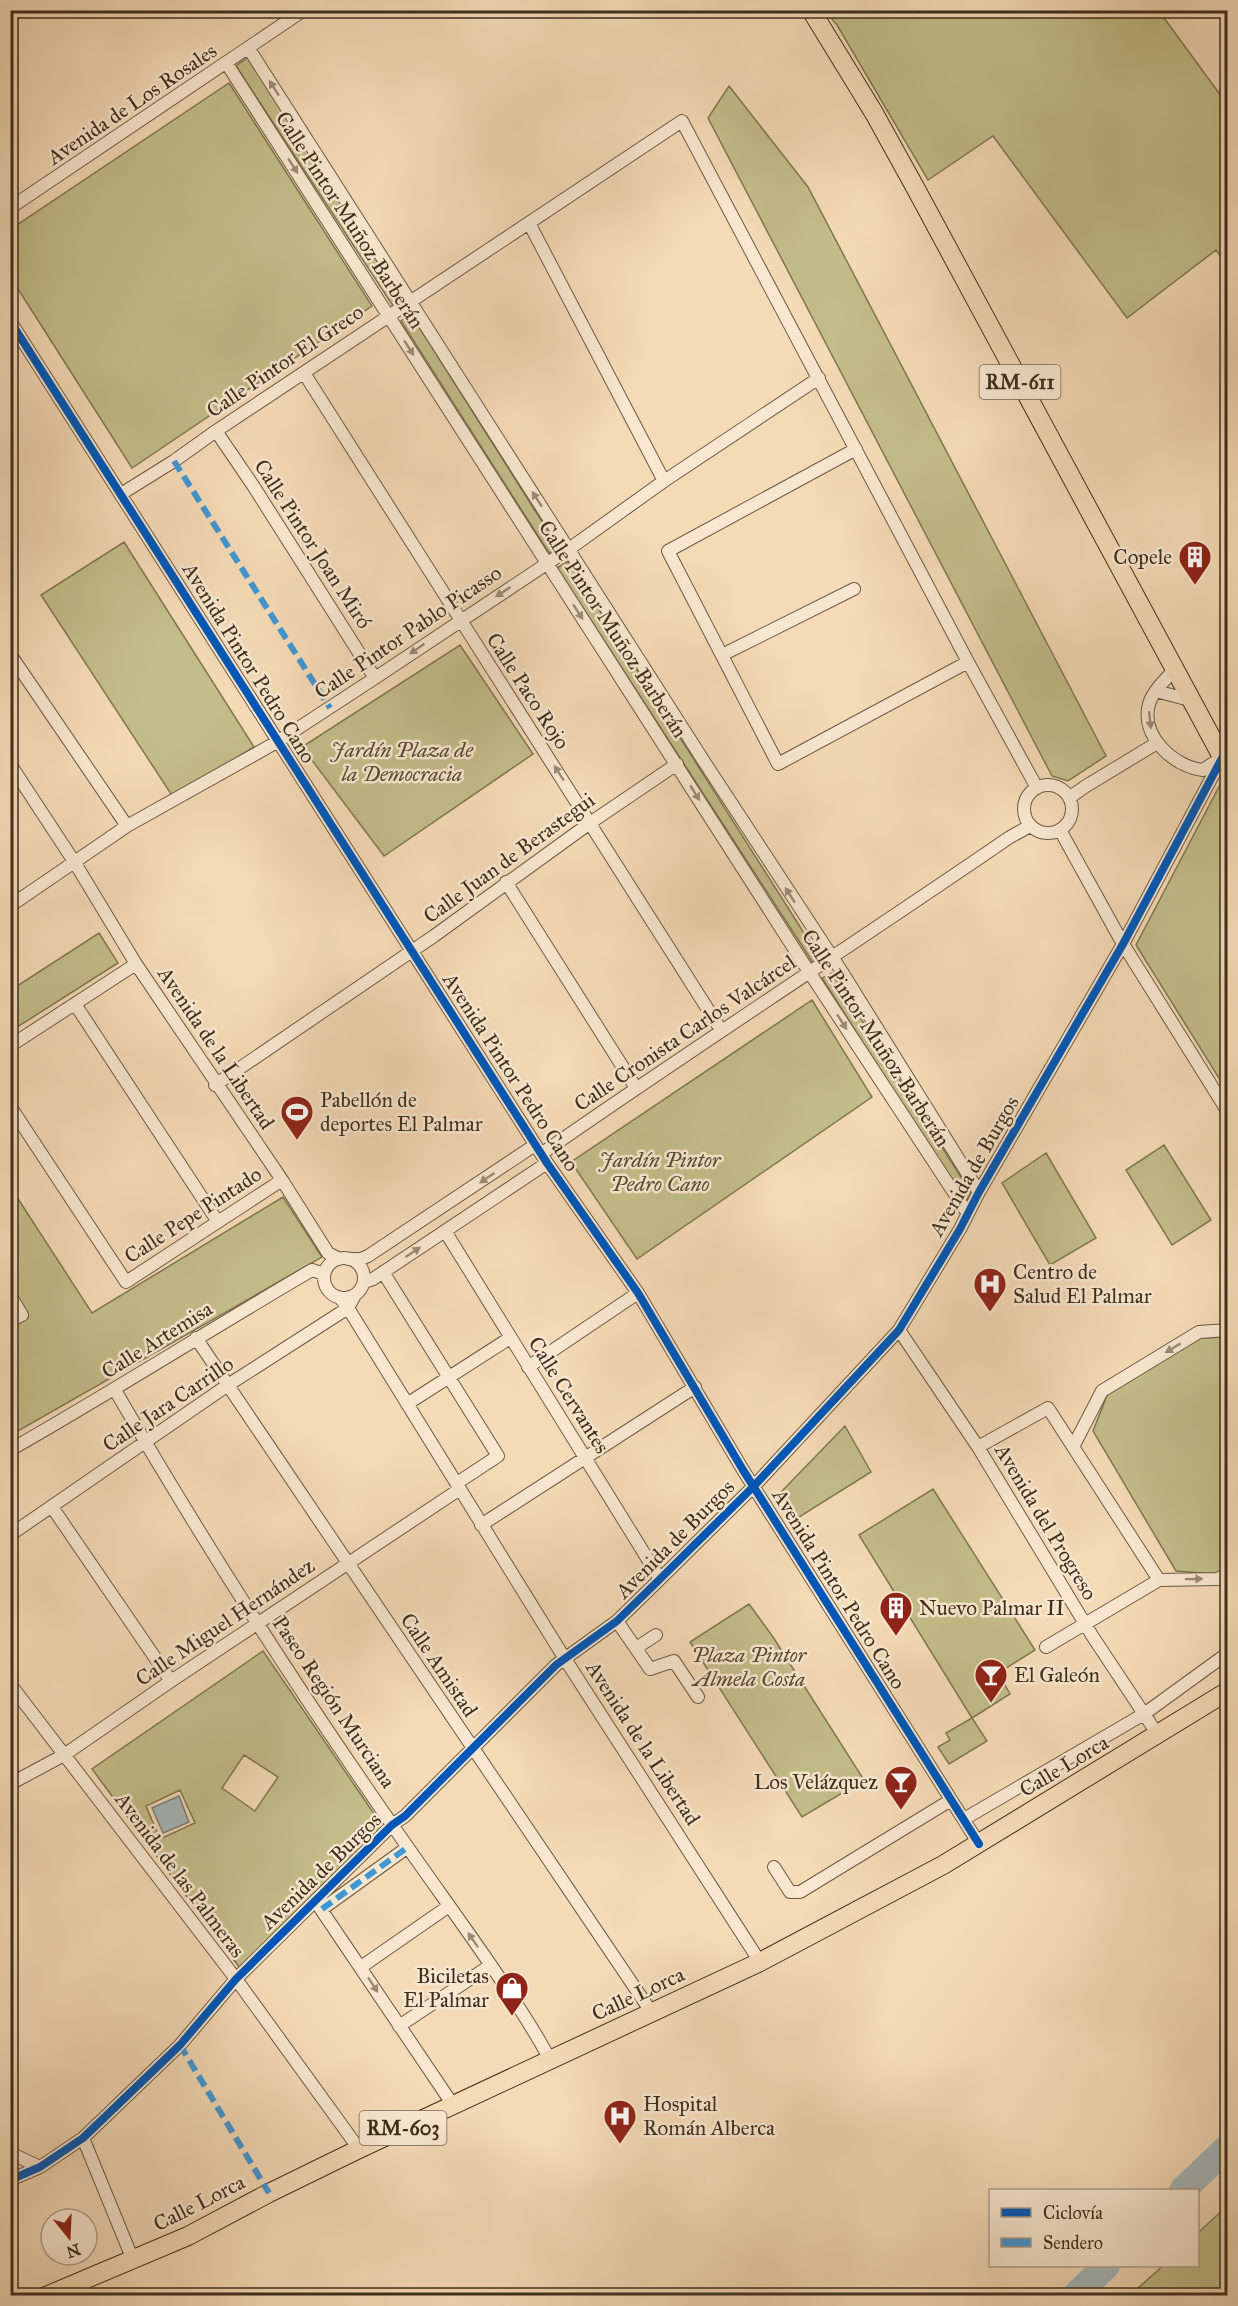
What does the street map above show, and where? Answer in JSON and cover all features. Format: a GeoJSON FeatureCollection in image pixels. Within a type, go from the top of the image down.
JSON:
{"type":"FeatureCollection","features":[{"type":"Feature","properties":{"kind":"main road","name":"RM-611"},"geometry":{"type":"LineString","coordinates":[[811,10],[838,51],[916,189],[1190,700],[1225,758]]}},
{"type":"Feature","properties":{"kind":"main road","name":"Calle Lorca"},"geometry":{"type":"LineString","coordinates":[[46,2295],[188,2236],[359,2149],[760,1962],[943,1865],[1227,1691]]}},
{"type":"Feature","properties":{"kind":"street","name":"Avenida de Los Rosales"},"geometry":{"type":"LineString","coordinates":[[10,208],[304,10]]}},
{"type":"Feature","properties":{"kind":"street","name":"Calle Pintor Muñoz Barberán"},"geometry":{"type":"LineString","coordinates":[[249,49],[979,1192]]}},
{"type":"Feature","properties":{"kind":"street","name":"Calle Pintor Muñoz Barberán"},"geometry":{"type":"LineString","coordinates":[[227,64],[810,973],[968,1214]]}},
{"type":"Feature","properties":{"kind":"street","name":"Calle Pintor El Greco"},"geometry":{"type":"LineString","coordinates":[[121,494],[174,461],[682,121],[819,378]]}},
{"type":"Feature","properties":{"kind":"street"},"geometry":{"type":"LineString","coordinates":[[529,223],[664,481]]}},
{"type":"Feature","properties":{"kind":"street","name":"Avenida Pintor Pedro Cano"},"geometry":{"type":"LineString","coordinates":[[10,321],[541,1154],[638,1293],[754,1486],[979,1844]]}},
{"type":"Feature","properties":{"kind":"street","name":"Calle Paco Rojo"},"geometry":{"type":"LineString","coordinates":[[304,373],[721,1030]]}},
{"type":"Feature","properties":{"kind":"street"},"geometry":{"type":"LineString","coordinates":[[819,378],[1037,788]]}},
{"type":"Feature","properties":{"kind":"street","name":"Calle Pintor Pablo Picasso"},"geometry":{"type":"LineString","coordinates":[[10,906],[127,826],[277,742],[569,549],[664,481],[819,378]]}},
{"type":"Feature","properties":{"kind":"street","name":"Calle Pintor Joan Miró"},"geometry":{"type":"LineString","coordinates":[[216,431],[375,678]]}},
{"type":"Feature","properties":{"kind":"street"},"geometry":{"type":"LineString","coordinates":[[856,449],[668,551],[778,764],[968,662]]}},
{"type":"Feature","properties":{"kind":"street"},"geometry":{"type":"LineString","coordinates":[[722,655],[854,589]]}},
{"type":"Feature","properties":{"kind":"street"},"geometry":{"type":"LineString","coordinates":[[10,654],[127,826]]}},
{"type":"Feature","properties":{"kind":"street"},"geometry":{"type":"LineString","coordinates":[[1174,670],[1156,690],[1149,705],[1148,719],[1152,734],[1178,762],[1192,769],[1203,770],[1225,758]]}},
{"type":"Feature","properties":{"kind":"street"},"geometry":{"type":"LineString","coordinates":[[1156,690],[1190,700]]}},
{"type":"Feature","properties":{"kind":"street"},"geometry":{"type":"LineString","coordinates":[[1069,798],[1157,742]]}},
{"type":"Feature","properties":{"kind":"street","name":"Avenida de Burgos"},"geometry":{"type":"LineString","coordinates":[[10,2180],[40,2167],[83,2138],[180,2045],[236,1979],[319,1905],[392,1825],[405,1816],[556,1665],[617,1621],[660,1580],[754,1486],[899,1330],[1123,944],[1203,790],[1225,758]]}},
{"type":"Feature","properties":{"kind":"street","name":"Avenida de la Libertad"},"geometry":{"type":"LineString","coordinates":[[10,764],[215,1085],[339,1257]]}},
{"type":"Feature","properties":{"kind":"street","name":"Calle Juan de Berastegui"},"geometry":{"type":"LineString","coordinates":[[215,1085],[413,950],[506,882],[677,764]]}},
{"type":"Feature","properties":{"kind":"street"},"geometry":{"type":"LineString","coordinates":[[1192,769],[1203,790]]}},
{"type":"Feature","properties":{"kind":"street"},"geometry":{"type":"LineString","coordinates":[[1046,785],[1055,786],[1064,791],[1069,798],[1072,807],[1071,816],[1060,830],[1044,833],[1030,826],[1024,816],[1024,805],[1028,795],[1037,788],[1046,785]]}},
{"type":"Feature","properties":{"kind":"street","name":"Calle Cronista Carlos Valcárcel"},"geometry":{"type":"LineString","coordinates":[[364,1282],[369,1282],[445,1231],[541,1154],[636,1088],[832,959],[1010,837],[1030,826]]}},
{"type":"Feature","properties":{"kind":"street"},"geometry":{"type":"LineString","coordinates":[[1060,830],[1123,944],[1227,1112]]}},
{"type":"Feature","properties":{"kind":"street"},"geometry":{"type":"LineString","coordinates":[[506,882],[636,1088]]}},
{"type":"Feature","properties":{"kind":"street"},"geometry":{"type":"LineString","coordinates":[[10,1046],[136,964]]}},
{"type":"Feature","properties":{"kind":"street"},"geometry":{"type":"LineString","coordinates":[[75,1004],[218,1222]]}},
{"type":"Feature","properties":{"kind":"street","name":"Calle Pepe Pintado"},"geometry":{"type":"LineString","coordinates":[[10,1106],[126,1282],[282,1180]]}},
{"type":"Feature","properties":{"kind":"street","name":"Calle Cronista Carlos Valcárcel"},"geometry":{"type":"LineString","coordinates":[[339,1257],[361,1259],[368,1256],[541,1154]]}},
{"type":"Feature","properties":{"kind":"street","name":"Calle Cervantes"},"geometry":{"type":"LineString","coordinates":[[445,1231],[660,1580]]}},
{"type":"Feature","properties":{"kind":"street"},"geometry":{"type":"LineString","coordinates":[[339,1257],[356,1262],[361,1267],[364,1282],[355,1295],[344,1303],[327,1289],[326,1270],[339,1257]]}},
{"type":"Feature","properties":{"kind":"street","name":"Calle Artemisa"},"geometry":{"type":"LineString","coordinates":[[10,1450],[115,1390],[196,1338],[312,1270],[326,1270]]}},
{"type":"Feature","properties":{"kind":"street"},"geometry":{"type":"LineString","coordinates":[[383,1272],[498,1456],[458,1486]]}},
{"type":"Feature","properties":{"kind":"street"},"geometry":{"type":"LineString","coordinates":[[528,1367],[638,1293]]}},
{"type":"Feature","properties":{"kind":"street"},"geometry":{"type":"LineString","coordinates":[[10,1295],[16,1318]]}},
{"type":"Feature","properties":{"kind":"street","name":"Avenida de la Libertad"},"geometry":{"type":"LineString","coordinates":[[344,1303],[565,1659],[760,1962]]}},
{"type":"Feature","properties":{"kind":"street","name":"Calle Jara Carrillo"},"geometry":{"type":"LineString","coordinates":[[10,1535],[146,1443],[344,1303]]}},
{"type":"Feature","properties":{"kind":"street","name":"Avenida del Progreso"},"geometry":{"type":"LineString","coordinates":[[899,1330],[978,1447],[1085,1625],[1158,1735]]}},
{"type":"Feature","properties":{"kind":"street"},"geometry":{"type":"LineString","coordinates":[[1073,1447],[1102,1391],[1199,1332],[1227,1330]]}},
{"type":"Feature","properties":{"kind":"street","name":"Calle Amistad"},"geometry":{"type":"LineString","coordinates":[[196,1338],[652,2013]]}},
{"type":"Feature","properties":{"kind":"street"},"geometry":{"type":"LineString","coordinates":[[407,1404],[510,1338]]}},
{"type":"Feature","properties":{"kind":"street"},"geometry":{"type":"LineString","coordinates":[[481,1525],[695,1387]]}},
{"type":"Feature","properties":{"kind":"street","name":"Paseo Región Murciana"},"geometry":{"type":"LineString","coordinates":[[115,1390],[257,1623],[392,1825],[491,1965],[542,2043],[550,2060]]}},
{"type":"Feature","properties":{"kind":"street"},"geometry":{"type":"LineString","coordinates":[[978,1447],[1048,1408],[1160,1580]]}},
{"type":"Feature","properties":{"kind":"street","name":"Calle Miguel Hernández"},"geometry":{"type":"LineString","coordinates":[[10,1784],[64,1755],[458,1486]]}},
{"type":"Feature","properties":{"kind":"street"},"geometry":{"type":"LineString","coordinates":[[52,1508],[171,1681]]}},
{"type":"Feature","properties":{"kind":"street"},"geometry":{"type":"LineString","coordinates":[[1046,1647],[1160,1580],[1218,1579],[1227,1573]]}},
{"type":"Feature","properties":{"kind":"street"},"geometry":{"type":"LineString","coordinates":[[617,1621],[650,1669],[674,1661],[698,1697]]}},
{"type":"Feature","properties":{"kind":"street"},"geometry":{"type":"LineString","coordinates":[[636,1648],[656,1635]]}},
{"type":"Feature","properties":{"kind":"street","name":"Calle Lorca"},"geometry":{"type":"LineString","coordinates":[[963,1819],[1144,1714],[1227,1653]]}},
{"type":"Feature","properties":{"kind":"street","name":"Avenida de las Palmeras"},"geometry":{"type":"LineString","coordinates":[[10,1684],[236,1979],[359,2149]]}},
{"type":"Feature","properties":{"kind":"street"},"geometry":{"type":"LineString","coordinates":[[774,1867],[790,1892],[800,1892],[951,1800]]}},
{"type":"Feature","properties":{"kind":"street"},"geometry":{"type":"LineString","coordinates":[[408,1847],[319,1905],[453,2105]]}},
{"type":"Feature","properties":{"kind":"street"},"geometry":{"type":"LineString","coordinates":[[361,1966],[449,1906]]}},
{"type":"Feature","properties":{"kind":"street"},"geometry":{"type":"LineString","coordinates":[[399,2026],[491,1965]]}},
{"type":"Feature","properties":{"kind":"street"},"geometry":{"type":"LineString","coordinates":[[83,2138],[133,2260]]}},
{"type":"Feature","properties":{"kind":"street"},"geometry":{"type":"LineString","coordinates":[[10,2153],[40,2167]]}},
{"type":"Feature","properties":{"kind":"green space"},"geometry":{"type":"Polygon","coordinates":[[[825,11],[1159,11],[1227,104],[1227,265],[1216,250],[1127,318],[993,136],[928,180],[837,25],[825,11]]]}},
{"type":"Feature","properties":{"kind":"green space"},"geometry":{"type":"Polygon","coordinates":[[[248,57],[402,300],[393,306],[236,66],[248,57]]]}},
{"type":"Feature","properties":{"kind":"green space"},"geometry":{"type":"Polygon","coordinates":[[[229,83],[372,306],[132,468],[11,278],[11,229],[229,83]]]}},
{"type":"Feature","properties":{"kind":"green space"},"geometry":{"type":"Polygon","coordinates":[[[729,86],[808,187],[1106,756],[1068,781],[1052,776],[708,118],[729,86]]]}},
{"type":"Feature","properties":{"kind":"green space"},"geometry":{"type":"Polygon","coordinates":[[[411,314],[558,547],[549,553],[401,321],[411,314]]]}},
{"type":"Feature","properties":{"kind":"green space"},"geometry":{"type":"Polygon","coordinates":[[[124,542],[254,747],[173,797],[41,595],[124,542]]]}},
{"type":"Feature","properties":{"kind":"green space"},"geometry":{"type":"Polygon","coordinates":[[[568,561],[821,960],[815,966],[557,568],[568,561]]]}},
{"type":"Feature","properties":{"kind":"green space","name":"Jardín Plaza de la Democracia"},"geometry":{"type":"Polygon","coordinates":[[[460,645],[533,754],[384,856],[302,747],[460,645]]]}},
{"type":"Feature","properties":{"kind":"green space"},"geometry":{"type":"Polygon","coordinates":[[[1221,783],[1228,793],[1227,1091],[1136,945],[1221,783]]]}},
{"type":"Feature","properties":{"kind":"green space"},"geometry":{"type":"Polygon","coordinates":[[[99,933],[118,963],[11,1031],[11,990],[99,933]]]}},
{"type":"Feature","properties":{"kind":"green space"},"geometry":{"type":"Polygon","coordinates":[[[832,973],[971,1193],[965,1203],[822,978],[832,973]]]}},
{"type":"Feature","properties":{"kind":"green space","name":"Jardín Pintor Pedro Cano"},"geometry":{"type":"Polygon","coordinates":[[[812,1000],[872,1097],[637,1259],[571,1162],[812,1000]]]}},
{"type":"Feature","properties":{"kind":"green space"},"geometry":{"type":"Polygon","coordinates":[[[1164,1145],[1211,1220],[1172,1245],[1126,1170],[1164,1145]]]}},
{"type":"Feature","properties":{"kind":"green space"},"geometry":{"type":"Polygon","coordinates":[[[1046,1153],[1096,1238],[1050,1265],[1002,1183],[1046,1153]]]}},
{"type":"Feature","properties":{"kind":"green space"},"geometry":{"type":"Polygon","coordinates":[[[11,1188],[92,1313],[283,1197],[322,1257],[11,1435],[11,1328],[28,1318],[11,1289],[11,1188]]]}},
{"type":"Feature","properties":{"kind":"green space"},"geometry":{"type":"Polygon","coordinates":[[[1227,1337],[1227,1566],[1215,1574],[1176,1571],[1093,1431],[1108,1393],[1200,1338],[1227,1337]]]}},
{"type":"Feature","properties":{"kind":"green space"},"geometry":{"type":"Polygon","coordinates":[[[845,1426],[871,1472],[796,1519],[781,1492],[845,1426]]]}},
{"type":"Feature","properties":{"kind":"green space"},"geometry":{"type":"Polygon","coordinates":[[[933,1489],[1035,1650],[998,1673],[1010,1694],[972,1718],[859,1535],[933,1489]]]}},
{"type":"Feature","properties":{"kind":"green space","name":"Plaza Pintor Almela Costa"},"geometry":{"type":"Polygon","coordinates":[[[749,1604],[773,1637],[864,1780],[802,1817],[690,1642],[749,1604]]]}},
{"type":"Feature","properties":{"kind":"green space"},"geometry":{"type":"Polygon","coordinates":[[[263,1651],[383,1827],[240,1968],[92,1769],[263,1651]],[[244,1755],[222,1788],[255,1811],[278,1777],[244,1755]],[[180,1790],[146,1806],[160,1839],[195,1823],[180,1790]]]}},
{"type":"Feature","properties":{"kind":"green space"},"geometry":{"type":"Polygon","coordinates":[[[972,1718],[987,1741],[949,1764],[938,1747],[950,1740],[946,1733],[972,1718]]]}},
{"type":"Feature","properties":{"kind":"green space"},"geometry":{"type":"Polygon","coordinates":[[[1227,2206],[1227,2295],[1130,2295],[1162,2267],[1199,2267],[1199,2232],[1227,2206]]]}},
{"type":"Feature","properties":{"kind":"shaded area"},"geometry":{"type":"Polygon","coordinates":[[[179,1796],[189,1822],[163,1833],[152,1808],[179,1796]]]}},
{"type":"Feature","properties":{"kind":"waterway"},"geometry":{"type":"LineString","coordinates":[[1184,2189],[1228,2147]]}},
{"type":"Feature","properties":{"kind":"waterway"},"geometry":{"type":"LineString","coordinates":[[1075,2296],[1105,2267]]}},
{"type":"Feature","properties":{"kind":"marked path"},"geometry":{"type":"LineString","coordinates":[[174,461],[330,708]]}},
{"type":"Feature","properties":{"kind":"marked path"},"geometry":{"type":"LineString","coordinates":[[322,1909],[408,1847]]}},
{"type":"Feature","properties":{"kind":"marked path"},"geometry":{"type":"LineString","coordinates":[[180,2045],[269,2193]]}},
{"type":"Feature","properties":{"kind":"cycle path"},"geometry":{"type":"LineString","coordinates":[[10,321],[547,1163],[638,1293],[743,1470],[979,1844]]}},
{"type":"Feature","properties":{"kind":"cycle path"},"geometry":{"type":"LineString","coordinates":[[10,2180],[40,2167],[83,2138],[180,2045],[236,1979],[392,1825],[405,1816],[556,1665],[617,1621],[754,1486],[899,1330],[960,1229],[979,1192],[1123,944],[1228,747]]}},
{"type":"Feature","properties":{"kind":"place","name":"Copele"},"geometry":{"type":"Point","coordinates":[1195,586]}},
{"type":"Feature","properties":{"kind":"place","name":"Pabellón de deportes El Palmar"},"geometry":{"type":"Point","coordinates":[297,1141]}},
{"type":"Feature","properties":{"kind":"place","name":"Centro de Salud El Palmar"},"geometry":{"type":"Point","coordinates":[990,1313]}},
{"type":"Feature","properties":{"kind":"place","name":"Nuevo Palmar II"},"geometry":{"type":"Point","coordinates":[896,1637]}},
{"type":"Feature","properties":{"kind":"place","name":"El Galeón"},"geometry":{"type":"Point","coordinates":[991,1704]}},
{"type":"Feature","properties":{"kind":"place","name":"Los Velázquez"},"geometry":{"type":"Point","coordinates":[901,1811]}},
{"type":"Feature","properties":{"kind":"place","name":"Biciletas El Palmar"},"geometry":{"type":"Point","coordinates":[512,2017]}},
{"type":"Feature","properties":{"kind":"place","name":"Hospital Román Alberca"},"geometry":{"type":"Point","coordinates":[620,2145]}}]}
